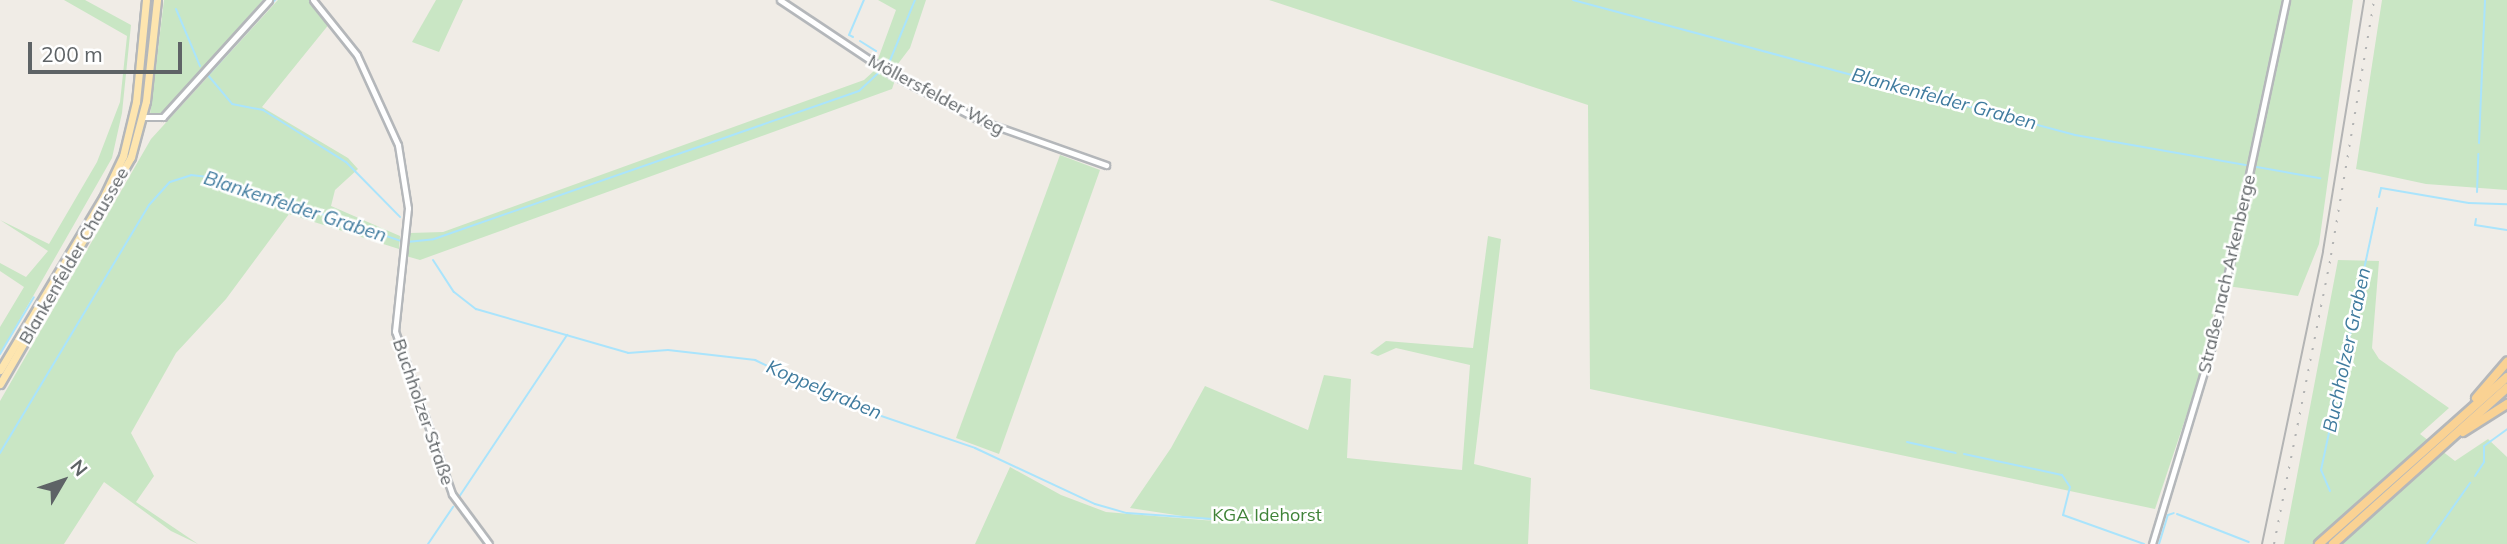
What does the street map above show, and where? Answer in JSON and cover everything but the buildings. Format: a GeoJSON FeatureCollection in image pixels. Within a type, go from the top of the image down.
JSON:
{"type":"FeatureCollection","features":[{"type":"Feature","properties":{"kind":"highway"},"geometry":{"type":"LineString","coordinates":[[2459,419],[2507,362]]}},
{"type":"Feature","properties":{"kind":"highway"},"geometry":{"type":"LineString","coordinates":[[2319,544],[2507,377]]}},
{"type":"Feature","properties":{"kind":"highway"},"geometry":{"type":"LineString","coordinates":[[2333,544],[2507,388]]}},
{"type":"Feature","properties":{"kind":"highway"},"geometry":{"type":"LineString","coordinates":[[2440,448],[2507,404]]}},
{"type":"Feature","properties":{"kind":"main road","name":"Blankenfelder Chaussee"},"geometry":{"type":"LineString","coordinates":[[0,370],[103,198],[123,156],[136,102],[146,0]]}},
{"type":"Feature","properties":{"kind":"main road","name":"Blankenfelder Chaussee"},"geometry":{"type":"LineString","coordinates":[[0,384],[110,200],[143,117],[157,0]]}},
{"type":"Feature","properties":{"kind":"street"},"geometry":{"type":"LineString","coordinates":[[143,117],[163,117],[269,0]]}},
{"type":"Feature","properties":{"kind":"street","name":"Buchholzer Straße"},"geometry":{"type":"LineString","coordinates":[[313,0],[357,55],[398,145],[408,208],[395,331],[452,494],[489,544]]}},
{"type":"Feature","properties":{"kind":"street","name":"Möllersfelder Weg"},"geometry":{"type":"LineString","coordinates":[[780,0],[891,74],[1003,131],[1106,164]]}},
{"type":"Feature","properties":{"kind":"street","name":"Straße nach Arkenberge"},"geometry":{"type":"LineString","coordinates":[[2152,544],[2214,339],[2286,0]]}},
{"type":"Feature","properties":{"kind":"green space"},"geometry":{"type":"Polygon","coordinates":[[[64,0],[85,0],[131,25],[122,113],[112,158],[0,354],[0,327],[24,287],[0,271],[0,263],[26,277],[48,251],[0,220],[49,244],[97,162],[120,102],[127,36],[64,0]]]}},
{"type":"Feature","properties":{"kind":"green space"},"geometry":{"type":"Polygon","coordinates":[[[149,0],[154,0],[149,55],[130,154],[106,202],[0,380],[125,160],[139,101],[149,0]]]}},
{"type":"Feature","properties":{"kind":"green space"},"geometry":{"type":"Polygon","coordinates":[[[164,0],[263,0],[162,115],[150,114],[164,0]]]}},
{"type":"Feature","properties":{"kind":"green space"},"geometry":{"type":"Polygon","coordinates":[[[278,0],[309,0],[330,23],[262,107],[348,158],[358,169],[335,190],[331,206],[400,236],[399,249],[289,214],[226,299],[176,353],[131,433],[154,476],[136,502],[198,544],[171,531],[104,482],[64,544],[0,544],[0,401],[151,139],[278,0]]]}},
{"type":"Feature","properties":{"kind":"green space"},"geometry":{"type":"Polygon","coordinates":[[[436,0],[463,0],[439,52],[412,42],[436,0]]]}},
{"type":"Feature","properties":{"kind":"green space"},"geometry":{"type":"Polygon","coordinates":[[[878,0],[926,0],[910,48],[894,69],[878,59],[896,10],[878,0]]]}},
{"type":"Feature","properties":{"kind":"green space"},"geometry":{"type":"Polygon","coordinates":[[[1269,0],[2282,0],[2262,104],[2266,105],[2290,0],[2353,0],[2319,244],[2298,296],[2220,285],[2201,372],[2155,509],[1590,389],[1588,105],[1269,0]]]}},
{"type":"Feature","properties":{"kind":"green space"},"geometry":{"type":"Polygon","coordinates":[[[2382,0],[2507,0],[2507,190],[2426,184],[2356,169],[2382,0]]]}},
{"type":"Feature","properties":{"kind":"green space"},"geometry":{"type":"Polygon","coordinates":[[[875,70],[895,80],[892,89],[420,260],[406,256],[410,233],[443,232],[864,80],[875,70]]]}},
{"type":"Feature","properties":{"kind":"green space"},"geometry":{"type":"Polygon","coordinates":[[[141,134],[133,161],[111,206],[0,391],[113,201],[141,134]]]}},
{"type":"Feature","properties":{"kind":"green space"},"geometry":{"type":"Polygon","coordinates":[[[1060,155],[1100,170],[999,454],[956,438],[1060,155]]]}},
{"type":"Feature","properties":{"kind":"green space","name":"KGA Idehorst"},"geometry":{"type":"Polygon","coordinates":[[[1488,236],[1501,239],[1474,464],[1531,478],[1528,544],[975,544],[1010,467],[1061,495],[1106,512],[1215,521],[1130,508],[1171,448],[1205,386],[1308,430],[1324,375],[1351,379],[1347,458],[1462,470],[1470,365],[1396,348],[1378,356],[1370,353],[1386,341],[1473,348],[1488,236]]]}},
{"type":"Feature","properties":{"kind":"green space"},"geometry":{"type":"Polygon","coordinates":[[[2338,260],[2379,261],[2372,348],[2379,359],[2449,408],[2420,434],[2455,461],[2488,439],[2507,457],[2507,544],[2284,544],[2338,260]]]}},
{"type":"Feature","properties":{"kind":"waterway"},"geometry":{"type":"LineString","coordinates":[[208,75],[275,0]]}},
{"type":"Feature","properties":{"kind":"waterway"},"geometry":{"type":"LineString","coordinates":[[853,37],[849,35],[864,0]]}},
{"type":"Feature","properties":{"kind":"waterway","name":"Blankenfelder Graben"},"geometry":{"type":"LineString","coordinates":[[407,242],[434,239],[859,91],[889,63],[915,0]]}},
{"type":"Feature","properties":{"kind":"waterway","name":"Blankenfelder Graben"},"geometry":{"type":"LineString","coordinates":[[1573,0],[2075,135],[2320,178]]}},
{"type":"Feature","properties":{"kind":"waterway"},"geometry":{"type":"LineString","coordinates":[[2479,143],[2485,0]]}},
{"type":"Feature","properties":{"kind":"waterway"},"geometry":{"type":"LineString","coordinates":[[176,9],[200,66]]}},
{"type":"Feature","properties":{"kind":"waterway"},"geometry":{"type":"LineString","coordinates":[[860,41],[876,51]]}},
{"type":"Feature","properties":{"kind":"waterway"},"geometry":{"type":"LineString","coordinates":[[207,74],[232,104],[263,110],[346,162],[400,217]]}},
{"type":"Feature","properties":{"kind":"waterway"},"geometry":{"type":"LineString","coordinates":[[2477,192],[2478,154]]}},
{"type":"Feature","properties":{"kind":"waterway","name":"Blankenfelder Graben"},"geometry":{"type":"LineString","coordinates":[[0,453],[149,205],[170,182],[191,175],[216,178],[401,241]]}},
{"type":"Feature","properties":{"kind":"waterway","name":"Blankenfelder Graben"},"geometry":{"type":"LineString","coordinates":[[2379,197],[2381,188],[2469,203],[2507,204]]}},
{"type":"Feature","properties":{"kind":"waterway","name":"Buchholzer Graben"},"geometry":{"type":"LineString","coordinates":[[2330,491],[2321,470],[2377,208]]}},
{"type":"Feature","properties":{"kind":"waterway"},"geometry":{"type":"LineString","coordinates":[[2476,219],[2475,225],[2507,230]]}},
{"type":"Feature","properties":{"kind":"waterway","name":"Koppelgraben"},"geometry":{"type":"LineString","coordinates":[[433,260],[454,292],[476,309],[628,353],[668,350],[755,360],[849,405],[975,448],[1095,504],[1127,513],[1227,520]]}},
{"type":"Feature","properties":{"kind":"waterway"},"geometry":{"type":"LineString","coordinates":[[0,354],[34,297]]}},
{"type":"Feature","properties":{"kind":"waterway"},"geometry":{"type":"LineString","coordinates":[[459,497],[567,335]]}},
{"type":"Feature","properties":{"kind":"waterway"},"geometry":{"type":"LineString","coordinates":[[2475,476],[2484,462],[2484,446],[2507,429]]}},
{"type":"Feature","properties":{"kind":"waterway"},"geometry":{"type":"LineString","coordinates":[[1907,442],[1956,453]]}},
{"type":"Feature","properties":{"kind":"waterway"},"geometry":{"type":"LineString","coordinates":[[1964,454],[2062,475],[2070,487],[2063,515],[2144,544]]}},
{"type":"Feature","properties":{"kind":"waterway"},"geometry":{"type":"LineString","coordinates":[[2427,544],[2470,483]]}},
{"type":"Feature","properties":{"kind":"waterway"},"geometry":{"type":"LineString","coordinates":[[428,544],[453,507]]}},
{"type":"Feature","properties":{"kind":"waterway"},"geometry":{"type":"LineString","coordinates":[[2159,544],[2168,515],[2174,513]]}},
{"type":"Feature","properties":{"kind":"waterway"},"geometry":{"type":"LineString","coordinates":[[2177,514],[2249,542]]}},
{"type":"Feature","properties":{"kind":"tram line"},"geometry":{"type":"LineString","coordinates":[[2262,544],[2323,251],[2364,0]]}},
{"type":"Feature","properties":{"kind":"railway"},"geometry":{"type":"LineString","coordinates":[[2274,544],[2331,255],[2374,0]]}}]}
